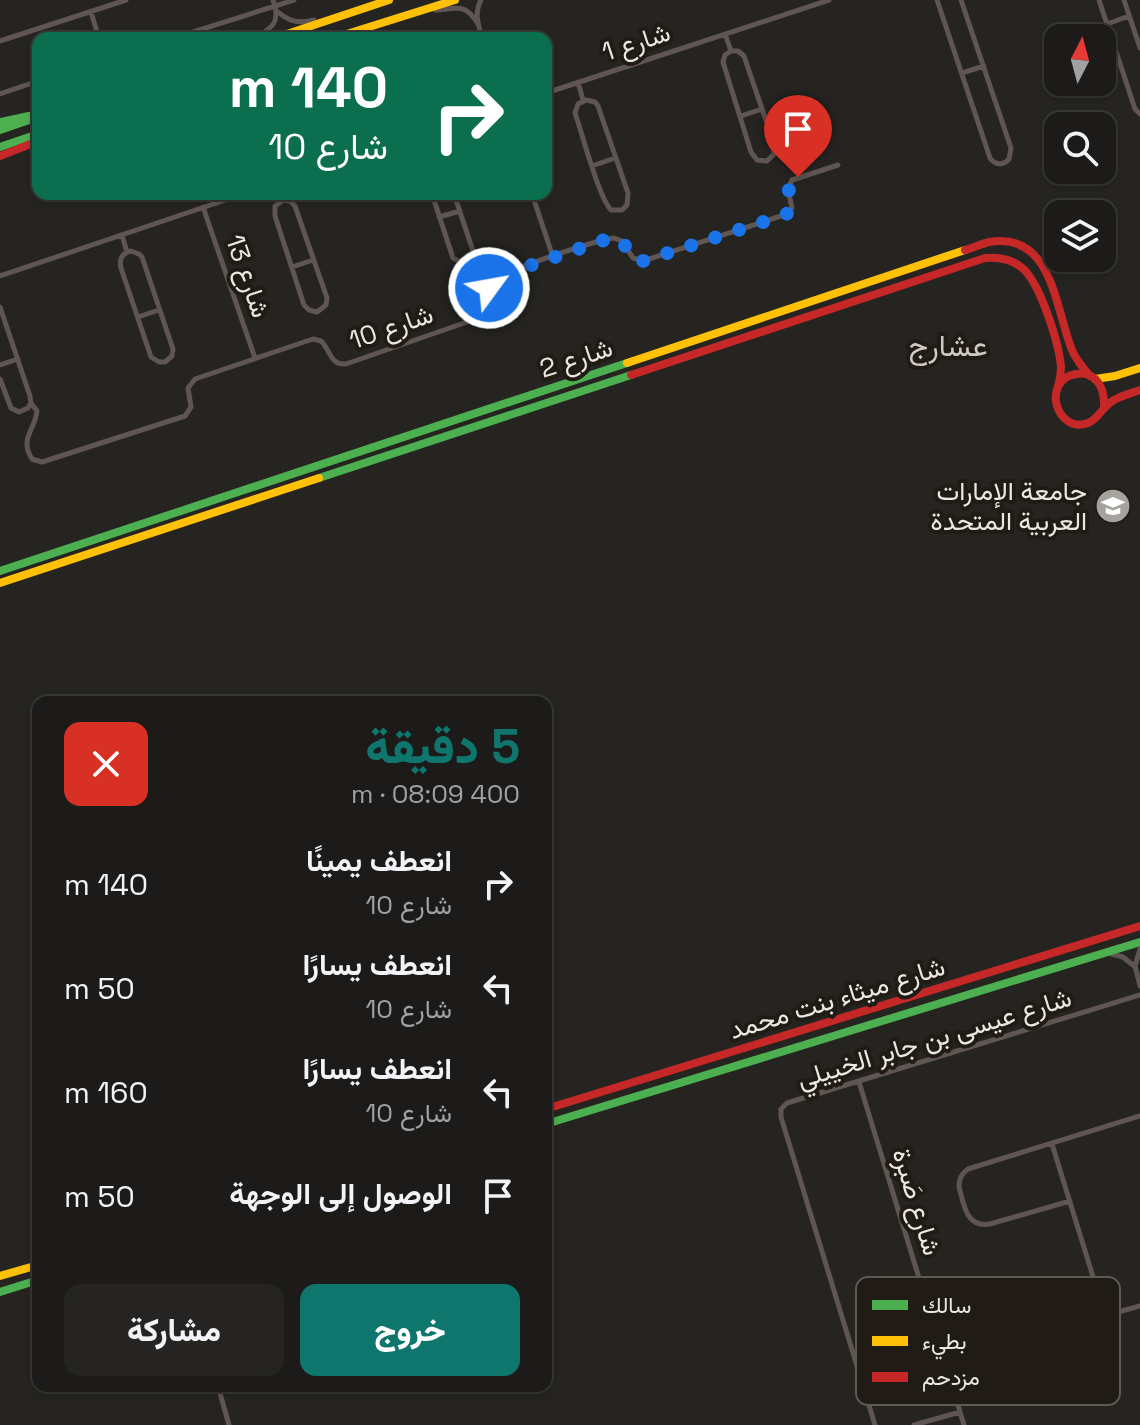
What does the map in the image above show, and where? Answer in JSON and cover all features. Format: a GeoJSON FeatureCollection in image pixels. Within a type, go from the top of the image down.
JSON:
{"type":"FeatureCollection","features":[{"type":"Feature","properties":{"kind":"main road"},"geometry":{"type":"LineString","coordinates":[[293,32],[389,0]]}},
{"type":"Feature","properties":{"kind":"main road"},"geometry":{"type":"LineString","coordinates":[[353,32],[455,0]]}},
{"type":"Feature","properties":{"kind":"main road"},"geometry":{"type":"LineString","coordinates":[[0,122],[32,117]]}},
{"type":"Feature","properties":{"kind":"main road"},"geometry":{"type":"LineString","coordinates":[[0,130],[32,118]]}},
{"type":"Feature","properties":{"kind":"main road"},"geometry":{"type":"LineString","coordinates":[[0,147],[32,136]]}},
{"type":"Feature","properties":{"kind":"main road"},"geometry":{"type":"LineString","coordinates":[[0,156],[32,143]]}},
{"type":"Feature","properties":{"kind":"main road","name":"شارع 2"},"geometry":{"type":"LineString","coordinates":[[0,571],[1000,240],[1028,248],[1037,255],[1047,273],[1071,351],[1093,377]]}},
{"type":"Feature","properties":{"kind":"main road","name":"شارع 2"},"geometry":{"type":"LineString","coordinates":[[0,583],[985,258],[1002,258],[1030,275],[1060,358],[1058,386]]}},
{"type":"Feature","properties":{"kind":"main road"},"geometry":{"type":"LineString","coordinates":[[1093,377],[1105,393],[1104,407],[1099,416],[1083,424],[1062,417],[1055,397],[1058,386],[1070,376],[1115,376],[1140,368]]}},
{"type":"Feature","properties":{"kind":"main road"},"geometry":{"type":"LineString","coordinates":[[1104,407],[1140,390]]}},
{"type":"Feature","properties":{"kind":"main road","name":"شارع ميثاء بنت محمد"},"geometry":{"type":"LineString","coordinates":[[552,1107],[1140,926]]}},
{"type":"Feature","properties":{"kind":"main road","name":"شارع ميثاء بنت محمد"},"geometry":{"type":"LineString","coordinates":[[552,1122],[1140,942]]}},
{"type":"Feature","properties":{"kind":"main road"},"geometry":{"type":"LineString","coordinates":[[0,1276],[32,1267]]}},
{"type":"Feature","properties":{"kind":"main road"},"geometry":{"type":"LineString","coordinates":[[0,1292],[32,1282]]}},
{"type":"Feature","properties":{"kind":"street"},"geometry":{"type":"LineString","coordinates":[[0,41],[126,0]]}},
{"type":"Feature","properties":{"kind":"street"},"geometry":{"type":"LineString","coordinates":[[193,32],[294,0]]}},
{"type":"Feature","properties":{"kind":"street"},"geometry":{"type":"LineString","coordinates":[[480,32],[477,11],[481,0]]}},
{"type":"Feature","properties":{"kind":"street","name":"شارع 1"},"geometry":{"type":"LineString","coordinates":[[552,91],[829,0]]}},
{"type":"Feature","properties":{"kind":"street"},"geometry":{"type":"LineString","coordinates":[[937,0],[990,158],[995,163],[1003,164],[1012,152],[961,0]]}},
{"type":"Feature","properties":{"kind":"street"},"geometry":{"type":"LineString","coordinates":[[1099,0],[1107,24],[1129,16]]}},
{"type":"Feature","properties":{"kind":"street"},"geometry":{"type":"LineString","coordinates":[[1124,0],[1140,48]]}},
{"type":"Feature","properties":{"kind":"street"},"geometry":{"type":"LineString","coordinates":[[276,6],[286,18],[298,21],[326,16],[334,18]]}},
{"type":"Feature","properties":{"kind":"street"},"geometry":{"type":"LineString","coordinates":[[263,32],[271,27],[276,6]]}},
{"type":"Feature","properties":{"kind":"street"},"geometry":{"type":"LineString","coordinates":[[427,9],[461,8],[472,14],[478,24]]}},
{"type":"Feature","properties":{"kind":"street"},"geometry":{"type":"LineString","coordinates":[[91,12],[97,32]]}},
{"type":"Feature","properties":{"kind":"street"},"geometry":{"type":"LineString","coordinates":[[725,34],[731,51]]}},
{"type":"Feature","properties":{"kind":"street"},"geometry":{"type":"LineString","coordinates":[[731,51],[738,51],[744,56],[762,109],[775,147],[773,157],[767,161],[760,161],[753,155],[723,62],[725,55],[731,51]]}},
{"type":"Feature","properties":{"kind":"street"},"geometry":{"type":"LineString","coordinates":[[1116,51],[1134,105],[1140,114]]}},
{"type":"Feature","properties":{"kind":"street"},"geometry":{"type":"LineString","coordinates":[[962,73],[984,66]]}},
{"type":"Feature","properties":{"kind":"street"},"geometry":{"type":"LineString","coordinates":[[578,82],[583,100]]}},
{"type":"Feature","properties":{"kind":"street"},"geometry":{"type":"LineString","coordinates":[[0,94],[32,83]]}},
{"type":"Feature","properties":{"kind":"street"},"geometry":{"type":"LineString","coordinates":[[583,100],[591,100],[598,106],[615,158],[629,197],[622,210],[611,210],[605,204],[575,113],[583,100]]}},
{"type":"Feature","properties":{"kind":"street"},"geometry":{"type":"LineString","coordinates":[[741,116],[762,109]]}},
{"type":"Feature","properties":{"kind":"street"},"geometry":{"type":"LineString","coordinates":[[592,166],[615,158]]}},
{"type":"Feature","properties":{"kind":"street","name":"شارع 10"},"geometry":{"type":"LineString","coordinates":[[31,403],[37,417],[26,447],[32,459],[42,462],[185,416],[190,410],[188,392],[192,381],[255,358],[313,339],[324,343],[335,362],[348,363],[487,315],[492,308],[489,288],[492,281],[553,257],[614,238],[625,245],[633,258],[647,260],[787,214],[792,208],[788,189],[792,180],[838,165]]}},
{"type":"Feature","properties":{"kind":"street"},"geometry":{"type":"LineString","coordinates":[[0,276],[225,200]]}},
{"type":"Feature","properties":{"kind":"street"},"geometry":{"type":"LineString","coordinates":[[278,200],[274,213],[304,305],[317,312],[326,305],[327,298],[295,206],[288,200]]}},
{"type":"Feature","properties":{"kind":"street"},"geometry":{"type":"LineString","coordinates":[[434,200],[453,258],[466,262],[472,258],[473,251],[456,200]]}},
{"type":"Feature","properties":{"kind":"street"},"geometry":{"type":"LineString","coordinates":[[534,200],[553,257]]}},
{"type":"Feature","properties":{"kind":"street","name":"شارع 13"},"geometry":{"type":"LineString","coordinates":[[203,207],[255,358]]}},
{"type":"Feature","properties":{"kind":"street"},"geometry":{"type":"LineString","coordinates":[[439,217],[460,211]]}},
{"type":"Feature","properties":{"kind":"street"},"geometry":{"type":"LineString","coordinates":[[122,235],[127,252]]}},
{"type":"Feature","properties":{"kind":"street"},"geometry":{"type":"LineString","coordinates":[[127,252],[135,252],[142,257],[159,310],[173,349],[172,356],[165,362],[151,357],[120,263],[127,252]]}},
{"type":"Feature","properties":{"kind":"street"},"geometry":{"type":"LineString","coordinates":[[292,267],[313,260]]}},
{"type":"Feature","properties":{"kind":"street"},"geometry":{"type":"LineString","coordinates":[[0,307],[31,403],[26,410],[19,412],[9,406],[0,379]]}},
{"type":"Feature","properties":{"kind":"street"},"geometry":{"type":"LineString","coordinates":[[138,317],[159,310]]}},
{"type":"Feature","properties":{"kind":"street"},"geometry":{"type":"LineString","coordinates":[[0,365],[18,359]]}},
{"type":"Feature","properties":{"kind":"street"},"geometry":{"type":"LineString","coordinates":[[1140,949],[1135,966],[1140,986]]}},
{"type":"Feature","properties":{"kind":"street"},"geometry":{"type":"LineString","coordinates":[[1101,954],[1123,957],[1135,966]]}},
{"type":"Feature","properties":{"kind":"street","name":"شارع عيسى بن جابر الخييلي"},"geometry":{"type":"LineString","coordinates":[[856,1363],[780,1113],[784,1106],[1140,995]]}},
{"type":"Feature","properties":{"kind":"street","name":"شارع صَبرة"},"geometry":{"type":"LineString","coordinates":[[859,1082],[919,1277]]}},
{"type":"Feature","properties":{"kind":"street"},"geometry":{"type":"LineString","coordinates":[[1070,1201],[978,1225],[969,1219],[959,1187],[960,1177],[968,1169],[1140,1116]]}},
{"type":"Feature","properties":{"kind":"street"},"geometry":{"type":"LineString","coordinates":[[1052,1144],[1093,1277]]}},
{"type":"Feature","properties":{"kind":"street"},"geometry":{"type":"LineString","coordinates":[[1120,1312],[1140,1306]]}},
{"type":"Feature","properties":{"kind":"street"},"geometry":{"type":"LineString","coordinates":[[220,1392],[229,1425]]}},
{"type":"Feature","properties":{"kind":"street","name":"شارع عيسى بن جابر الخييلي"},"geometry":{"type":"LineString","coordinates":[[869,1405],[875,1425]]}},
{"type":"Feature","properties":{"kind":"street","name":"شارع صَبرة"},"geometry":{"type":"LineString","coordinates":[[958,1405],[964,1425]]}},
{"type":"Feature","properties":{"kind":"street"},"geometry":{"type":"LineString","coordinates":[[914,1425],[960,1412]]}},
{"type":"Feature","properties":{"kind":"traffic: fast"},"geometry":{"type":"LineString","coordinates":[[0,122],[29,116]]}},
{"type":"Feature","properties":{"kind":"traffic: fast"},"geometry":{"type":"LineString","coordinates":[[0,130],[32,119]]}},
{"type":"Feature","properties":{"kind":"traffic: fast"},"geometry":{"type":"LineString","coordinates":[[0,147],[32,136]]}},
{"type":"Feature","properties":{"kind":"traffic: fast"},"geometry":{"type":"LineString","coordinates":[[0,571],[627,363]]}},
{"type":"Feature","properties":{"kind":"traffic: fast"},"geometry":{"type":"LineString","coordinates":[[319,478],[631,375]]}},
{"type":"Feature","properties":{"kind":"traffic: fast"},"geometry":{"type":"LineString","coordinates":[[552,1122],[1140,942]]}},
{"type":"Feature","properties":{"kind":"traffic: fast"},"geometry":{"type":"LineString","coordinates":[[0,1292],[32,1282]]}},
{"type":"Feature","properties":{"kind":"traffic: slow"},"geometry":{"type":"LineString","coordinates":[[293,32],[389,0]]}},
{"type":"Feature","properties":{"kind":"traffic: slow"},"geometry":{"type":"LineString","coordinates":[[353,32],[455,0]]}},
{"type":"Feature","properties":{"kind":"traffic: slow"},"geometry":{"type":"LineString","coordinates":[[627,363],[965,250]]}},
{"type":"Feature","properties":{"kind":"traffic: slow"},"geometry":{"type":"LineString","coordinates":[[1095,379],[1140,368]]}},
{"type":"Feature","properties":{"kind":"traffic: slow"},"geometry":{"type":"LineString","coordinates":[[0,583],[319,478]]}},
{"type":"Feature","properties":{"kind":"traffic: slow"},"geometry":{"type":"LineString","coordinates":[[0,1276],[32,1267]]}},
{"type":"Feature","properties":{"kind":"traffic: jam"},"geometry":{"type":"LineString","coordinates":[[0,156],[32,143]]}},
{"type":"Feature","properties":{"kind":"traffic: jam"},"geometry":{"type":"LineString","coordinates":[[965,250],[989,242],[1010,242],[1027,248],[1048,276],[1072,350],[1090,376]]}},
{"type":"Feature","properties":{"kind":"traffic: jam"},"geometry":{"type":"LineString","coordinates":[[631,375],[985,258],[995,258],[1017,264],[1035,285],[1057,344],[1061,367],[1058,386]]}},
{"type":"Feature","properties":{"kind":"traffic: jam"},"geometry":{"type":"LineString","coordinates":[[1104,407],[1101,388],[1089,375],[1076,374],[1065,378],[1058,386],[1057,405],[1061,414],[1077,425],[1091,421],[1114,400],[1140,390]]}},
{"type":"Feature","properties":{"kind":"traffic: jam"},"geometry":{"type":"LineString","coordinates":[[552,1107],[1140,926]]}},
{"type":"Feature","properties":{"kind":"place","name":"جامعة الإمارات العربية المتحدة"},"geometry":{"type":"Point","coordinates":[1113,506]}},
{"type":"Feature","properties":{"kind":"district","name":"عشارج"},"geometry":{"type":"Point","coordinates":[948,345]}},
{"type":"Feature","properties":{"kind":"route"},"geometry":{"type":"LineString","coordinates":[[489,288],[492,281],[500,276],[610,238],[619,239],[633,258],[643,261],[785,215],[792,208],[789,186],[798,177]]}}]}
